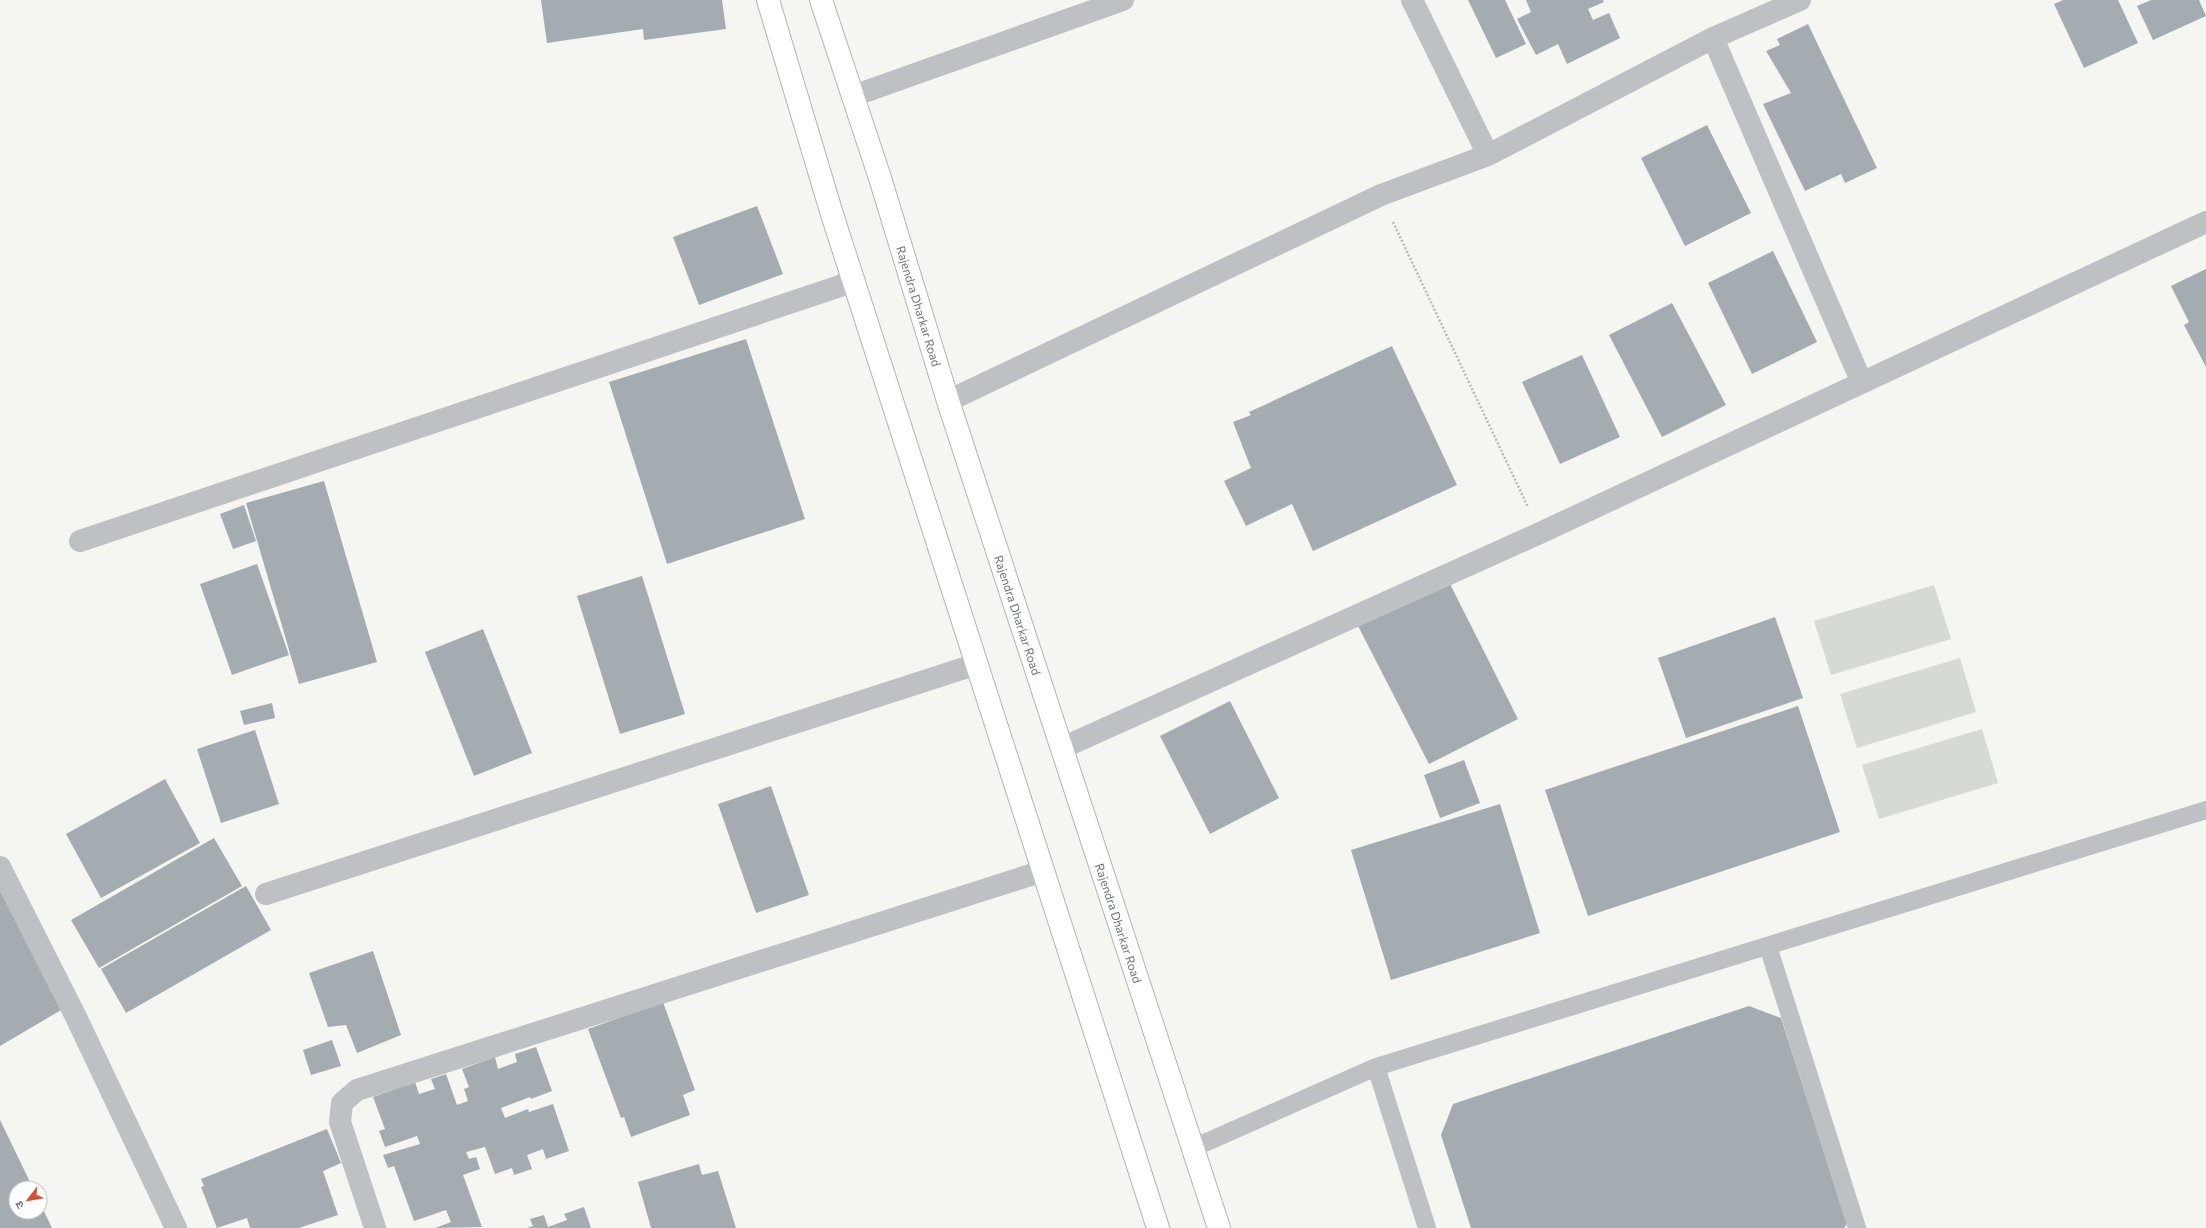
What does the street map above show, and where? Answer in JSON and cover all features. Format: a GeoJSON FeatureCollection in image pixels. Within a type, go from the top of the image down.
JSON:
{"type":"FeatureCollection","features":[{"type":"Feature","properties":{"kind":"main road"},"geometry":{"type":"LineString","coordinates":[[768,0],[831,211],[855,281],[1158,1228]]}},
{"type":"Feature","properties":{"kind":"main road","name":"Rajendra Dharkar Road"},"geometry":{"type":"LineString","coordinates":[[821,0],[882,185],[948,401],[1062,748],[1191,1149],[1219,1228]]}},
{"type":"Feature","properties":{"kind":"street"},"geometry":{"type":"LineString","coordinates":[[853,96],[1123,0]]}},
{"type":"Feature","properties":{"kind":"street"},"geometry":{"type":"LineString","coordinates":[[1412,0],[1488,155]]}},
{"type":"Feature","properties":{"kind":"street"},"geometry":{"type":"LineString","coordinates":[[948,401],[1381,195],[1488,155],[1713,38],[1800,0]]}},
{"type":"Feature","properties":{"kind":"street"},"geometry":{"type":"LineString","coordinates":[[1713,38],[1862,383]]}},
{"type":"Feature","properties":{"kind":"street"},"geometry":{"type":"LineString","coordinates":[[1062,748],[1540,533],[2206,222]]}},
{"type":"Feature","properties":{"kind":"street"},"geometry":{"type":"LineString","coordinates":[[80,541],[855,281]]}},
{"type":"Feature","properties":{"kind":"street"},"geometry":{"type":"LineString","coordinates":[[266,894],[977,664]]}},
{"type":"Feature","properties":{"kind":"street"},"geometry":{"type":"LineString","coordinates":[[0,867],[76,1017],[176,1228]]}},
{"type":"Feature","properties":{"kind":"street"},"geometry":{"type":"LineString","coordinates":[[376,1228],[340,1122],[342,1103],[357,1090],[1043,871]]}},
{"type":"Feature","properties":{"kind":"lane"},"geometry":{"type":"LineString","coordinates":[[1191,1149],[1376,1067],[2206,810]]}},
{"type":"Feature","properties":{"kind":"lane"},"geometry":{"type":"LineString","coordinates":[[1768,946],[1858,1228]]}},
{"type":"Feature","properties":{"kind":"lane"},"geometry":{"type":"LineString","coordinates":[[1376,1067],[1427,1228]]}},
{"type":"Feature","properties":{"kind":"path"},"geometry":{"type":"LineString","coordinates":[[1381,195],[1540,533]]}},
{"type":"Feature","properties":{"kind":"shaded area"},"geometry":{"type":"Polygon","coordinates":[[[1934,585],[1951,639],[1831,675],[1814,621],[1934,585]]]}},
{"type":"Feature","properties":{"kind":"shaded area"},"geometry":{"type":"Polygon","coordinates":[[[1960,658],[1976,712],[1857,748],[1840,694],[1960,658]]]}},
{"type":"Feature","properties":{"kind":"shaded area"},"geometry":{"type":"Polygon","coordinates":[[[1982,729],[1998,783],[1879,819],[1862,765],[1982,729]]]}},
{"type":"Feature","properties":{"kind":"building"},"geometry":{"type":"Polygon","coordinates":[[[541,0],[722,0],[726,29],[644,40],[643,29],[547,43],[541,0]]]}},
{"type":"Feature","properties":{"kind":"building"},"geometry":{"type":"Polygon","coordinates":[[[1468,0],[1505,0],[1526,44],[1496,58],[1468,0]]]}},
{"type":"Feature","properties":{"kind":"building"},"geometry":{"type":"Polygon","coordinates":[[[1526,0],[1603,0],[1604,2],[1588,9],[1593,20],[1609,13],[1620,38],[1567,64],[1558,44],[1536,55],[1517,19],[1531,12],[1526,0]]]}},
{"type":"Feature","properties":{"kind":"building"},"geometry":{"type":"Polygon","coordinates":[[[2063,0],[2118,0],[2138,43],[2084,68],[2054,4],[2063,0]]]}},
{"type":"Feature","properties":{"kind":"building"},"geometry":{"type":"Polygon","coordinates":[[[2151,0],[2199,0],[2206,16],[2153,40],[2137,6],[2151,0]]]}},
{"type":"Feature","properties":{"kind":"building"},"geometry":{"type":"Polygon","coordinates":[[[1808,24],[1877,168],[1845,183],[1841,174],[1805,191],[1763,104],[1791,93],[1766,51],[1780,45],[1777,39],[1808,24]]]}},
{"type":"Feature","properties":{"kind":"building"},"geometry":{"type":"Polygon","coordinates":[[[1707,125],[1751,213],[1685,246],[1641,158],[1707,125]]]}},
{"type":"Feature","properties":{"kind":"building"},"geometry":{"type":"Polygon","coordinates":[[[757,206],[783,274],[699,305],[673,237],[757,206]]]}},
{"type":"Feature","properties":{"kind":"building"},"geometry":{"type":"Polygon","coordinates":[[[1773,251],[1817,342],[1752,374],[1708,283],[1773,251]]]}},
{"type":"Feature","properties":{"kind":"building"},"geometry":{"type":"Polygon","coordinates":[[[2206,269],[2206,367],[2184,325],[2189,322],[2171,286],[2206,269]]]}},
{"type":"Feature","properties":{"kind":"building"},"geometry":{"type":"Polygon","coordinates":[[[1672,303],[1726,405],[1662,437],[1609,335],[1672,303]]]}},
{"type":"Feature","properties":{"kind":"building"},"geometry":{"type":"Polygon","coordinates":[[[746,339],[805,519],[667,564],[609,382],[746,339]]]}},
{"type":"Feature","properties":{"kind":"building"},"geometry":{"type":"Polygon","coordinates":[[[1392,346],[1457,485],[1313,551],[1292,504],[1246,526],[1224,481],[1251,468],[1233,422],[1251,415],[1249,412],[1392,346]]]}},
{"type":"Feature","properties":{"kind":"building"},"geometry":{"type":"Polygon","coordinates":[[[1582,355],[1620,437],[1560,464],[1522,382],[1582,355]]]}},
{"type":"Feature","properties":{"kind":"building"},"geometry":{"type":"Polygon","coordinates":[[[324,481],[377,662],[299,684],[246,503],[324,481]]]}},
{"type":"Feature","properties":{"kind":"building"},"geometry":{"type":"Polygon","coordinates":[[[244,505],[256,541],[233,549],[220,514],[244,505]]]}},
{"type":"Feature","properties":{"kind":"building"},"geometry":{"type":"Polygon","coordinates":[[[257,564],[289,655],[232,675],[200,584],[257,564]]]}},
{"type":"Feature","properties":{"kind":"building"},"geometry":{"type":"Polygon","coordinates":[[[642,576],[685,714],[620,734],[577,596],[642,576]]]}},
{"type":"Feature","properties":{"kind":"building"},"geometry":{"type":"Polygon","coordinates":[[[1447,578],[1518,719],[1429,764],[1357,624],[1447,578]]]}},
{"type":"Feature","properties":{"kind":"building"},"geometry":{"type":"Polygon","coordinates":[[[1775,617],[1803,698],[1686,738],[1658,658],[1775,617]]]}},
{"type":"Feature","properties":{"kind":"building"},"geometry":{"type":"Polygon","coordinates":[[[483,629],[532,753],[474,776],[425,652],[483,629]]]}},
{"type":"Feature","properties":{"kind":"building"},"geometry":{"type":"Polygon","coordinates":[[[1230,701],[1279,798],[1210,834],[1160,736],[1230,701]]]}},
{"type":"Feature","properties":{"kind":"building"},"geometry":{"type":"Polygon","coordinates":[[[272,703],[275,718],[244,725],[240,711],[272,703]]]}},
{"type":"Feature","properties":{"kind":"building"},"geometry":{"type":"Polygon","coordinates":[[[1798,706],[1840,832],[1588,916],[1545,790],[1798,706]]]}},
{"type":"Feature","properties":{"kind":"building"},"geometry":{"type":"Polygon","coordinates":[[[255,730],[279,804],[221,823],[197,749],[255,730]]]}},
{"type":"Feature","properties":{"kind":"building"},"geometry":{"type":"Polygon","coordinates":[[[1464,760],[1480,803],[1440,818],[1424,775],[1464,760]]]}},
{"type":"Feature","properties":{"kind":"building"},"geometry":{"type":"Polygon","coordinates":[[[165,779],[200,843],[101,898],[66,834],[165,779]]]}},
{"type":"Feature","properties":{"kind":"building"},"geometry":{"type":"Polygon","coordinates":[[[771,786],[809,895],[756,913],[718,804],[771,786]]]}},
{"type":"Feature","properties":{"kind":"building"},"geometry":{"type":"Polygon","coordinates":[[[1500,804],[1540,933],[1391,980],[1351,850],[1500,804]]]}},
{"type":"Feature","properties":{"kind":"building"},"geometry":{"type":"Polygon","coordinates":[[[214,838],[242,886],[99,968],[71,920],[214,838]]]}},
{"type":"Feature","properties":{"kind":"building"},"geometry":{"type":"Polygon","coordinates":[[[246,886],[271,930],[126,1013],[101,969],[246,886]]]}},
{"type":"Feature","properties":{"kind":"building"},"geometry":{"type":"Polygon","coordinates":[[[0,891],[68,1006],[0,1046],[0,891]]]}},
{"type":"Feature","properties":{"kind":"building"},"geometry":{"type":"Polygon","coordinates":[[[373,951],[401,1035],[357,1053],[346,1025],[328,1027],[309,973],[373,951]]]}},
{"type":"Feature","properties":{"kind":"building"},"geometry":{"type":"Polygon","coordinates":[[[663,1002],[695,1090],[683,1095],[690,1115],[631,1137],[624,1117],[621,1118],[588,1029],[663,1002]]]}},
{"type":"Feature","properties":{"kind":"building"},"geometry":{"type":"Polygon","coordinates":[[[1749,1006],[1781,1018],[1847,1224],[1844,1228],[1471,1228],[1441,1135],[1453,1104],[1749,1006]]]}},
{"type":"Feature","properties":{"kind":"building"},"geometry":{"type":"Polygon","coordinates":[[[332,1040],[341,1066],[311,1075],[303,1050],[332,1040]]]}},
{"type":"Feature","properties":{"kind":"building"},"geometry":{"type":"Polygon","coordinates":[[[536,1047],[552,1091],[531,1099],[530,1097],[501,1108],[505,1118],[528,1109],[529,1112],[553,1104],[569,1151],[546,1159],[543,1149],[527,1155],[532,1169],[514,1175],[512,1168],[495,1174],[485,1147],[466,1152],[469,1159],[476,1157],[480,1169],[463,1175],[482,1227],[435,1228],[451,1222],[446,1210],[414,1221],[394,1166],[388,1168],[383,1155],[420,1144],[417,1136],[385,1147],[379,1131],[385,1129],[373,1097],[415,1082],[419,1094],[435,1089],[431,1079],[446,1074],[457,1105],[468,1101],[464,1089],[469,1087],[462,1069],[495,1057],[498,1069],[517,1062],[515,1054],[536,1047]]]}},
{"type":"Feature","properties":{"kind":"building"},"geometry":{"type":"Polygon","coordinates":[[[0,1120],[29,1180],[8,1180],[8,1220],[48,1220],[52,1228],[0,1228],[0,1120]]]}},
{"type":"Feature","properties":{"kind":"building"},"geometry":{"type":"Polygon","coordinates":[[[327,1129],[341,1163],[323,1171],[338,1215],[299,1228],[250,1228],[247,1218],[217,1228],[201,1187],[204,1186],[201,1179],[327,1129]]]}},
{"type":"Feature","properties":{"kind":"building"},"geometry":{"type":"Polygon","coordinates":[[[699,1164],[702,1175],[718,1171],[736,1228],[651,1228],[638,1182],[699,1164]]]}},
{"type":"Feature","properties":{"kind":"building"},"geometry":{"type":"Polygon","coordinates":[[[584,1207],[591,1228],[527,1228],[533,1226],[530,1219],[544,1215],[548,1227],[567,1220],[564,1214],[584,1207]]]}}]}
